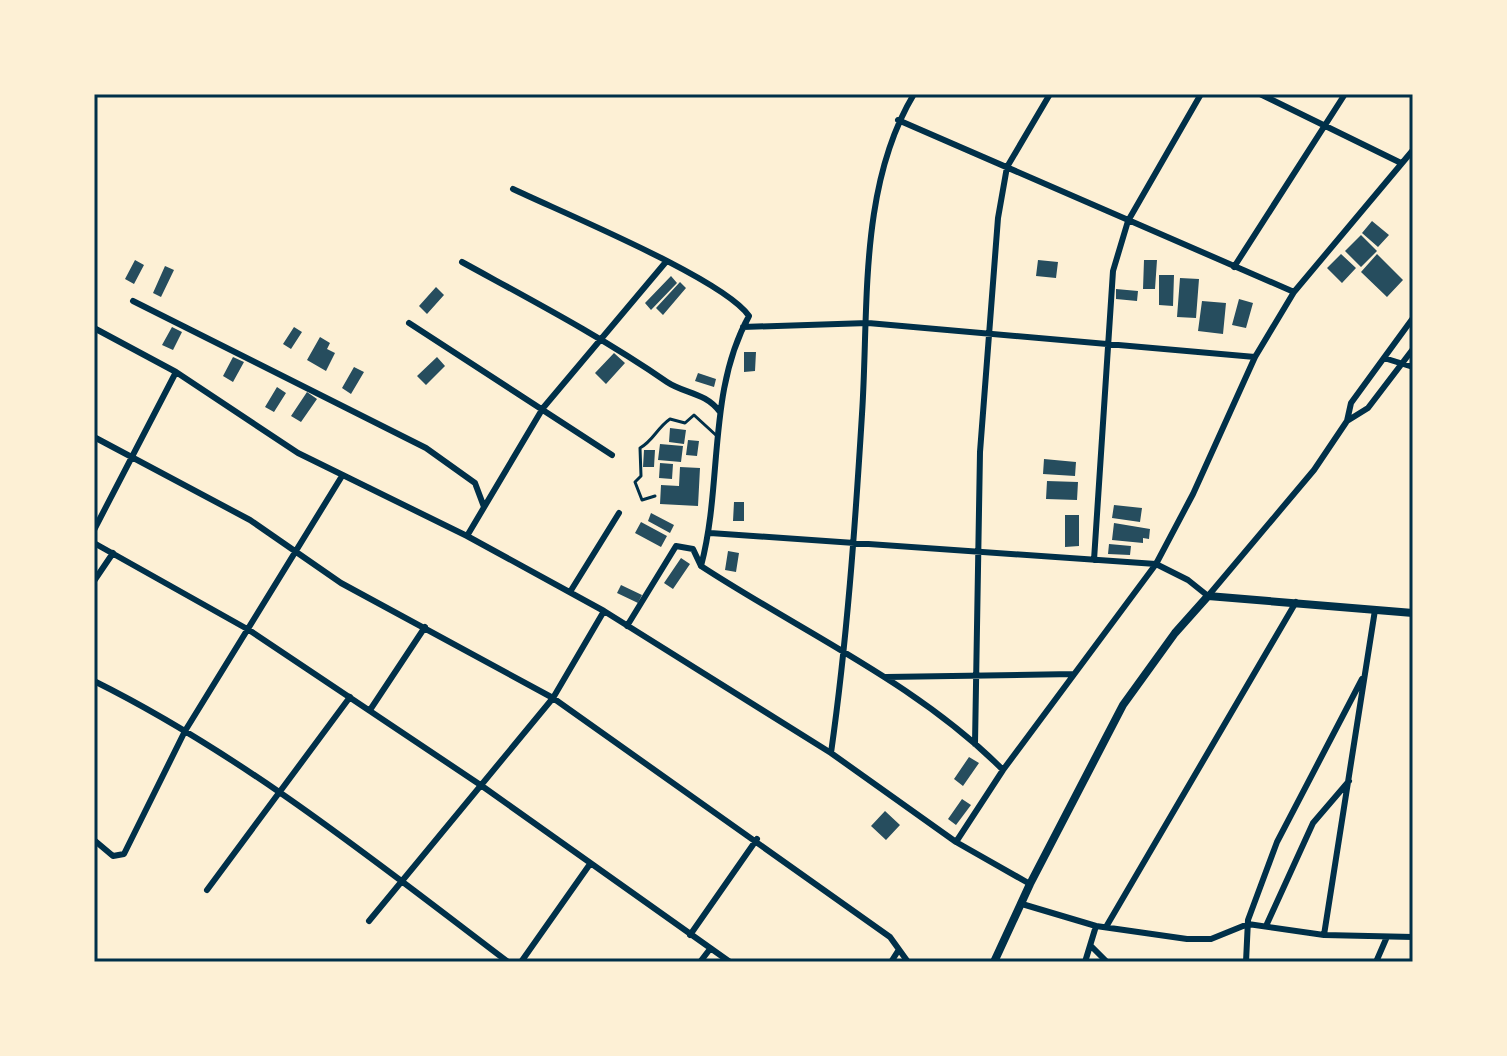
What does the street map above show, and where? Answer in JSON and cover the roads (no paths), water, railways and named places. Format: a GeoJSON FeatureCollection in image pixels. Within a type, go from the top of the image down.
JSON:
{"type":"FeatureCollection","features":[{"type":"Feature","properties":{"kind":"street"},"geometry":{"type":"LineString","coordinates":[[831,753],[845,655],[854,544],[872,228],[898,120],[914,94]]}},
{"type":"Feature","properties":{"kind":"street"},"geometry":{"type":"LineString","coordinates":[[975,744],[977,551],[987,333],[998,218],[1007,167],[1050,94]]}},
{"type":"Feature","properties":{"kind":"street"},"geometry":{"type":"LineString","coordinates":[[1094,560],[1111,347],[1112,279],[1128,221],[1201,94]]}},
{"type":"Feature","properties":{"kind":"street"},"geometry":{"type":"LineString","coordinates":[[1260,94],[1401,163]]}},
{"type":"Feature","properties":{"kind":"street"},"geometry":{"type":"LineString","coordinates":[[1234,267],[1345,94]]}},
{"type":"Feature","properties":{"kind":"street"},"geometry":{"type":"LineString","coordinates":[[898,120],[1294,292]]}},
{"type":"Feature","properties":{"kind":"street"},"geometry":{"type":"LineString","coordinates":[[956,842],[1003,770],[1156,564],[1193,494],[1255,357],[1294,292],[1413,150]]}},
{"type":"Feature","properties":{"kind":"street"},"geometry":{"type":"LineString","coordinates":[[513,189],[706,282],[739,305],[749,316],[730,353],[720,412],[710,533],[701,566]]}},
{"type":"Feature","properties":{"kind":"street"},"geometry":{"type":"LineString","coordinates":[[462,262],[600,339],[667,382],[711,400],[720,412]]}},
{"type":"Feature","properties":{"kind":"street"},"geometry":{"type":"LineString","coordinates":[[467,536],[543,408],[665,263]]}},
{"type":"Feature","properties":{"kind":"street"},"geometry":{"type":"LineString","coordinates":[[133,301],[426,448],[475,483],[484,507]]}},
{"type":"Feature","properties":{"kind":"street"},"geometry":{"type":"LineString","coordinates":[[1347,421],[1351,403],[1413,318]]}},
{"type":"Feature","properties":{"kind":"street"},"geometry":{"type":"LineString","coordinates":[[409,323],[612,455]]}},
{"type":"Feature","properties":{"kind":"street"},"geometry":{"type":"LineString","coordinates":[[743,327],[868,323],[1111,347],[1255,357]]}},
{"type":"Feature","properties":{"kind":"street"},"geometry":{"type":"LineString","coordinates":[[94,328],[176,372],[298,453],[467,536],[604,611],[831,753],[956,842],[1030,884]]}},
{"type":"Feature","properties":{"kind":"street"},"geometry":{"type":"LineString","coordinates":[[994,962],[1030,884],[1123,705],[1159,653],[1271,526],[1347,421],[1368,408],[1413,349]]}},
{"type":"Feature","properties":{"kind":"street"},"geometry":{"type":"LineString","coordinates":[[1384,358],[1413,367]]}},
{"type":"Feature","properties":{"kind":"street"},"geometry":{"type":"LineString","coordinates":[[94,530],[176,372]]}},
{"type":"Feature","properties":{"kind":"street"},"geometry":{"type":"LineString","coordinates":[[94,437],[250,520],[341,583],[553,698],[757,839],[890,937],[908,962]]}},
{"type":"Feature","properties":{"kind":"street"},"geometry":{"type":"LineString","coordinates":[[94,840],[113,856],[123,856],[185,731],[342,476]]}},
{"type":"Feature","properties":{"kind":"street"},"geometry":{"type":"LineString","coordinates":[[570,592],[619,513]]}},
{"type":"Feature","properties":{"kind":"street"},"geometry":{"type":"LineString","coordinates":[[710,533],[1156,564],[1188,580],[1208,596],[1413,613]]}},
{"type":"Feature","properties":{"kind":"street"},"geometry":{"type":"LineString","coordinates":[[94,543],[249,630],[482,786],[730,962]]}},
{"type":"Feature","properties":{"kind":"street"},"geometry":{"type":"LineString","coordinates":[[627,626],[676,546],[693,549],[701,566],[886,677],[975,744],[1003,770]]}},
{"type":"Feature","properties":{"kind":"street"},"geometry":{"type":"LineString","coordinates":[[94,581],[113,553]]}},
{"type":"Feature","properties":{"kind":"street"},"geometry":{"type":"LineString","coordinates":[[1106,927],[1296,602]]}},
{"type":"Feature","properties":{"kind":"street"},"geometry":{"type":"LineString","coordinates":[[1324,935],[1375,610]]}},
{"type":"Feature","properties":{"kind":"street"},"geometry":{"type":"LineString","coordinates":[[369,921],[553,698],[604,611]]}},
{"type":"Feature","properties":{"kind":"street"},"geometry":{"type":"LineString","coordinates":[[370,710],[425,627]]}},
{"type":"Feature","properties":{"kind":"street"},"geometry":{"type":"LineString","coordinates":[[1246,962],[1248,924],[1277,842],[1366,672]]}},
{"type":"Feature","properties":{"kind":"street"},"geometry":{"type":"LineString","coordinates":[[886,677],[1074,674]]}},
{"type":"Feature","properties":{"kind":"street"},"geometry":{"type":"LineString","coordinates":[[94,681],[185,731],[276,792],[508,962]]}},
{"type":"Feature","properties":{"kind":"street"},"geometry":{"type":"LineString","coordinates":[[207,890],[276,792],[350,697]]}},
{"type":"Feature","properties":{"kind":"street"},"geometry":{"type":"LineString","coordinates":[[1266,926],[1313,823],[1349,781]]}},
{"type":"Feature","properties":{"kind":"street"},"geometry":{"type":"LineString","coordinates":[[690,935],[757,839]]}},
{"type":"Feature","properties":{"kind":"street"},"geometry":{"type":"LineString","coordinates":[[521,962],[590,864]]}},
{"type":"Feature","properties":{"kind":"street"},"geometry":{"type":"LineString","coordinates":[[1022,904],[1096,926],[1201,940],[1248,924],[1324,935],[1386,939],[1413,937]]}},
{"type":"Feature","properties":{"kind":"street"},"geometry":{"type":"LineString","coordinates":[[1085,962],[1096,926]]}},
{"type":"Feature","properties":{"kind":"street"},"geometry":{"type":"LineString","coordinates":[[1376,962],[1386,939]]}},
{"type":"Feature","properties":{"kind":"street"},"geometry":{"type":"LineString","coordinates":[[1091,946],[1107,962]]}},
{"type":"Feature","properties":{"kind":"street"},"geometry":{"type":"LineString","coordinates":[[700,962],[710,949]]}},
{"type":"Feature","properties":{"kind":"street"},"geometry":{"type":"LineString","coordinates":[[891,962],[898,951]]}},
{"type":"Feature","properties":{"kind":"lane"},"geometry":{"type":"LineString","coordinates":[[655,496],[642,500],[635,482],[641,476],[640,448],[651,443],[659,427],[670,419],[685,423],[694,415],[718,437]]}}]}
